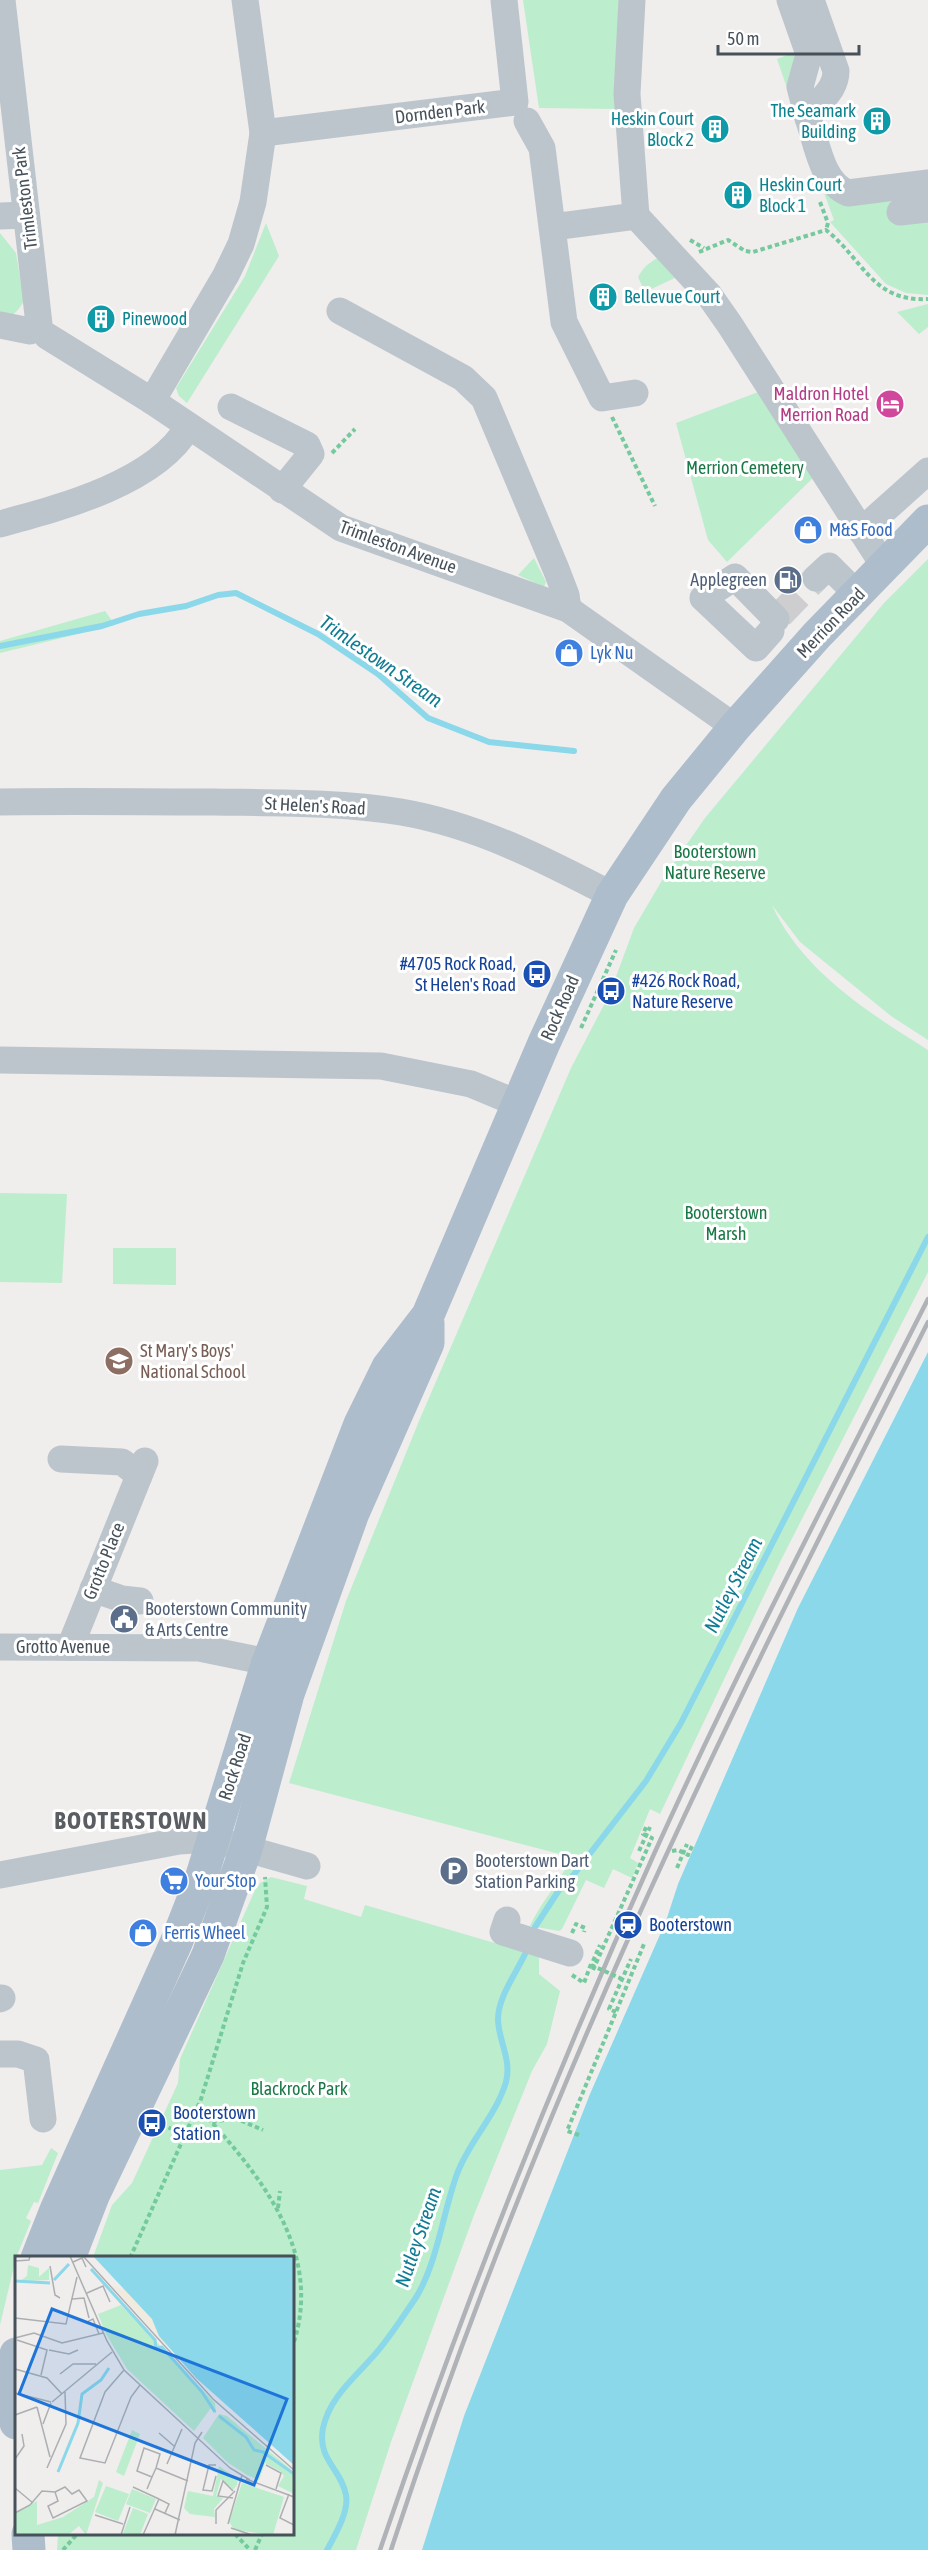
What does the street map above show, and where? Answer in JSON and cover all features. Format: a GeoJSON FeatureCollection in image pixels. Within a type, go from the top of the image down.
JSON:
{"type":"FeatureCollection","features":[{"type":"Feature","properties":{"kind":"main road","name":"Merrion Road"},"geometry":{"type":"LineString","coordinates":[[735,726],[928,521]]}},
{"type":"Feature","properties":{"kind":"main road","name":"Rock Road"},"geometry":{"type":"LineString","coordinates":[[38,2256],[56,2210],[176,1943],[200,1882],[267,1665],[360,1424],[388,1367],[428,1315],[573,977],[612,895],[676,799],[735,726]]}},
{"type":"Feature","properties":{"kind":"main road","name":"Rock Road"},"geometry":{"type":"LineString","coordinates":[[70,2256],[93,2196],[255,1858],[288,1694],[353,1513],[428,1343],[428,1315]]}},
{"type":"Feature","properties":{"kind":"main road"},"geometry":{"type":"LineString","coordinates":[[12,2408],[15,2368]]}},
{"type":"Feature","properties":{"kind":"main road"},"geometry":{"type":"LineString","coordinates":[[28,2535],[29,2550]]}},
{"type":"Feature","properties":{"kind":"street","name":"Trimleston Park"},"geometry":{"type":"LineString","coordinates":[[2,0],[13,215],[39,330]]}},
{"type":"Feature","properties":{"kind":"street"},"geometry":{"type":"LineString","coordinates":[[152,401],[226,275],[241,244],[253,201],[263,133],[245,0]]}},
{"type":"Feature","properties":{"kind":"street","name":"Dornden Park"},"geometry":{"type":"LineString","coordinates":[[263,133],[515,102],[504,0]]}},
{"type":"Feature","properties":{"kind":"street"},"geometry":{"type":"LineString","coordinates":[[632,0],[627,94],[636,216],[709,295],[884,566]]}},
{"type":"Feature","properties":{"kind":"street"},"geometry":{"type":"LineString","coordinates":[[790,0],[809,54],[800,87],[829,179],[836,188],[848,193],[928,183]]}},
{"type":"Feature","properties":{"kind":"street"},"geometry":{"type":"LineString","coordinates":[[808,118],[815,105],[829,93],[836,82],[836,71],[811,0]]}},
{"type":"Feature","properties":{"kind":"street"},"geometry":{"type":"LineString","coordinates":[[526,121],[542,148],[564,322],[602,398],[635,393]]}},
{"type":"Feature","properties":{"kind":"street"},"geometry":{"type":"LineString","coordinates":[[900,212],[928,209]]}},
{"type":"Feature","properties":{"kind":"street"},"geometry":{"type":"LineString","coordinates":[[552,227],[636,216]]}},
{"type":"Feature","properties":{"kind":"street"},"geometry":{"type":"LineString","coordinates":[[340,311],[463,378],[484,398],[556,569],[566,595],[568,609]]}},
{"type":"Feature","properties":{"kind":"street"},"geometry":{"type":"LineString","coordinates":[[0,325],[39,330]]}},
{"type":"Feature","properties":{"kind":"street","name":"Trimleston Avenue"},"geometry":{"type":"LineString","coordinates":[[39,330],[152,401],[340,528],[568,609],[735,726]]}},
{"type":"Feature","properties":{"kind":"street"},"geometry":{"type":"LineString","coordinates":[[231,407],[307,445],[312,454],[282,490]]}},
{"type":"Feature","properties":{"kind":"street"},"geometry":{"type":"LineString","coordinates":[[0,524],[70,503],[119,482],[166,455],[188,427]]}},
{"type":"Feature","properties":{"kind":"street"},"geometry":{"type":"LineString","coordinates":[[861,531],[928,471]]}},
{"type":"Feature","properties":{"kind":"street"},"geometry":{"type":"LineString","coordinates":[[816,578],[829,566],[858,595]]}},
{"type":"Feature","properties":{"kind":"street"},"geometry":{"type":"LineString","coordinates":[[774,623],[756,648],[703,598],[735,577],[774,623],[797,658]]}},
{"type":"Feature","properties":{"kind":"street","name":"St Helen's Road"},"geometry":{"type":"LineString","coordinates":[[0,802],[255,802],[333,805],[400,812],[470,830],[537,855],[612,895]]}},
{"type":"Feature","properties":{"kind":"street"},"geometry":{"type":"LineString","coordinates":[[0,1060],[381,1066],[471,1084],[519,1104]]}},
{"type":"Feature","properties":{"kind":"street","name":"Grotto Place"},"geometry":{"type":"LineString","coordinates":[[61,1459],[122,1462],[142,1468],[70,1647]]}},
{"type":"Feature","properties":{"kind":"street"},"geometry":{"type":"LineString","coordinates":[[93,1589],[123,1599],[140,1601]]}},
{"type":"Feature","properties":{"kind":"street","name":"Grotto Avenue"},"geometry":{"type":"LineString","coordinates":[[0,1647],[199,1648],[253,1659],[267,1665]]}},
{"type":"Feature","properties":{"kind":"street"},"geometry":{"type":"LineString","coordinates":[[0,1875],[179,1841],[212,1839],[255,1858],[307,1866]]}},
{"type":"Feature","properties":{"kind":"street"},"geometry":{"type":"LineString","coordinates":[[507,1920],[504,1932],[581,1957]]}},
{"type":"Feature","properties":{"kind":"street"},"geometry":{"type":"LineString","coordinates":[[0,2054],[18,2054],[36,2060],[43,2119]]}},
{"type":"Feature","properties":{"kind":"path"},"geometry":{"type":"LineString","coordinates":[[817,194],[828,223],[826,230]]}},
{"type":"Feature","properties":{"kind":"path"},"geometry":{"type":"LineString","coordinates":[[681,264],[702,250],[728,240],[745,251],[753,252],[826,230]]}},
{"type":"Feature","properties":{"kind":"path"},"geometry":{"type":"LineString","coordinates":[[826,230],[886,291],[906,300],[928,299]]}},
{"type":"Feature","properties":{"kind":"path"},"geometry":{"type":"LineString","coordinates":[[602,398],[654,506]]}},
{"type":"Feature","properties":{"kind":"path"},"geometry":{"type":"LineString","coordinates":[[596,996],[606,977]]}},
{"type":"Feature","properties":{"kind":"path"},"geometry":{"type":"LineString","coordinates":[[593,1970],[652,1838],[643,1834],[648,1826],[639,1851]]}},
{"type":"Feature","properties":{"kind":"path"},"geometry":{"type":"LineString","coordinates":[[672,1851],[678,1851],[688,1855],[689,1845],[677,1868]]}},
{"type":"Feature","properties":{"kind":"path"},"geometry":{"type":"LineString","coordinates":[[131,2256],[198,2108],[243,1963],[267,1907],[255,1858]]}},
{"type":"Feature","properties":{"kind":"path"},"geometry":{"type":"LineString","coordinates":[[599,1939],[606,1942]]}},
{"type":"Feature","properties":{"kind":"path"},"geometry":{"type":"LineString","coordinates":[[579,2135],[567,2131],[644,1944]]}},
{"type":"Feature","properties":{"kind":"path"},"geometry":{"type":"LineString","coordinates":[[581,1957],[600,1945]]}},
{"type":"Feature","properties":{"kind":"path"},"geometry":{"type":"LineString","coordinates":[[616,2012],[609,2009],[631,1959]]}},
{"type":"Feature","properties":{"kind":"path"},"geometry":{"type":"LineString","coordinates":[[584,1983],[591,1965],[622,1979]]}},
{"type":"Feature","properties":{"kind":"path"},"geometry":{"type":"LineString","coordinates":[[198,2108],[245,2158],[278,2209],[296,2251],[301,2276],[300,2325],[294,2342]]}},
{"type":"Feature","properties":{"kind":"path"},"geometry":{"type":"LineString","coordinates":[[134,2112],[184,2135]]}},
{"type":"Feature","properties":{"kind":"path"},"geometry":{"type":"LineString","coordinates":[[211,2122],[235,2118],[263,2130]]}},
{"type":"Feature","properties":{"kind":"path"},"geometry":{"type":"LineString","coordinates":[[278,2209],[280,2191]]}},
{"type":"Feature","properties":{"kind":"path"},"geometry":{"type":"LineString","coordinates":[[63,2550],[76,2535]]}},
{"type":"Feature","properties":{"kind":"path"},"geometry":{"type":"LineString","coordinates":[[236,2535],[250,2550]]}},
{"type":"Feature","properties":{"kind":"path"},"geometry":{"type":"LineString","coordinates":[[255,2550],[262,2535]]}},
{"type":"Feature","properties":{"kind":"green space"},"geometry":{"type":"Polygon","coordinates":[[[523,0],[626,0],[619,109],[539,108],[523,0]]]}},
{"type":"Feature","properties":{"kind":"green space"},"geometry":{"type":"Polygon","coordinates":[[[795,52],[788,91],[777,59],[795,52]]]}},
{"type":"Feature","properties":{"kind":"green space"},"geometry":{"type":"Polygon","coordinates":[[[823,190],[896,196],[928,221],[928,295],[906,293],[886,284],[830,222],[834,220],[823,190]]]}},
{"type":"Feature","properties":{"kind":"green space"},"geometry":{"type":"Polygon","coordinates":[[[266,223],[279,256],[187,403],[179,396],[176,388],[245,276],[266,223]]]}},
{"type":"Feature","properties":{"kind":"green space"},"geometry":{"type":"Polygon","coordinates":[[[0,233],[16,253],[24,301],[8,317],[0,317],[0,233]]]}},
{"type":"Feature","properties":{"kind":"green space"},"geometry":{"type":"Polygon","coordinates":[[[662,256],[679,276],[645,292],[638,277],[648,264],[662,256]]]}},
{"type":"Feature","properties":{"kind":"green space"},"geometry":{"type":"Polygon","coordinates":[[[928,304],[928,327],[919,334],[897,312],[928,304]]]}},
{"type":"Feature","properties":{"kind":"green space","name":"Merrion Cemetery"},"geometry":{"type":"Polygon","coordinates":[[[761,391],[815,476],[727,562],[708,540],[676,423],[761,391]]]}},
{"type":"Feature","properties":{"kind":"green space"},"geometry":{"type":"Polygon","coordinates":[[[534,558],[546,582],[544,587],[518,575],[534,558]]]}},
{"type":"Feature","properties":{"kind":"green space","name":"Booterstown Marsh"},"geometry":{"type":"Polygon","coordinates":[[[928,559],[928,1040],[891,1016],[800,942],[772,905],[800,950],[819,970],[860,1005],[928,1050],[928,1272],[780,1562],[660,1814],[650,1809],[630,1858],[638,1863],[632,1878],[613,1869],[604,1888],[586,1880],[562,1929],[559,1931],[530,1926],[571,1857],[289,1783],[346,1601],[419,1421],[571,1068],[606,1001],[610,1001],[617,984],[614,982],[634,928],[664,877],[705,818],[884,603],[928,559]]]}},
{"type":"Feature","properties":{"kind":"green space"},"geometry":{"type":"Polygon","coordinates":[[[105,611],[115,625],[0,653],[0,641],[105,611]]]}},
{"type":"Feature","properties":{"kind":"green space"},"geometry":{"type":"Polygon","coordinates":[[[0,1193],[67,1194],[62,1283],[0,1282],[0,1193]]]}},
{"type":"Feature","properties":{"kind":"green space"},"geometry":{"type":"Polygon","coordinates":[[[113,1248],[176,1248],[176,1285],[113,1284],[113,1248]]]}},
{"type":"Feature","properties":{"kind":"green space","name":"Blackrock Park"},"geometry":{"type":"Polygon","coordinates":[[[271,1877],[307,1886],[304,1899],[361,1917],[365,1905],[539,1956],[539,1974],[560,1991],[547,2044],[532,2071],[474,2215],[391,2442],[356,2550],[57,2550],[58,2535],[294,2535],[294,2256],[93,2256],[112,2205],[132,2183],[178,2083],[180,2059],[260,1883],[271,1877]]]}},
{"type":"Feature","properties":{"kind":"green space"},"geometry":{"type":"Polygon","coordinates":[[[51,2148],[58,2153],[38,2203],[34,2202],[26,2218],[31,2221],[15,2256],[0,2325],[0,2170],[42,2165],[51,2148]]]}},
{"type":"Feature","properties":{"kind":"water"},"geometry":{"type":"Polygon","coordinates":[[[928,1352],[928,2550],[422,2550],[464,2416],[590,2094],[666,1921],[678,1884],[798,1608],[928,1352]]]}},
{"type":"Feature","properties":{"kind":"waterway","name":"Trimlestown Stream"},"geometry":{"type":"LineString","coordinates":[[0,646],[102,626],[139,614],[186,606],[218,595],[236,593],[318,634],[378,674],[428,718],[489,742],[574,751]]}},
{"type":"Feature","properties":{"kind":"waterway","name":"Nutley Stream"},"geometry":{"type":"LineString","coordinates":[[535,1927],[561,1887],[568,1882],[646,1781],[681,1723],[928,1237]]}},
{"type":"Feature","properties":{"kind":"waterway","name":"Nutley Stream"},"geometry":{"type":"LineString","coordinates":[[327,2550],[341,2523],[346,2495],[323,2448],[323,2428],[339,2394],[390,2335],[423,2285],[457,2174],[468,2150],[496,2106],[506,2082],[507,2065],[499,2027],[499,2011],[504,1993],[526,1952]]}},
{"type":"Feature","properties":{"kind":"tunnel"},"geometry":{"type":"LineString","coordinates":[[780,615],[816,578]]}},
{"type":"Feature","properties":{"kind":"railway"},"geometry":{"type":"LineString","coordinates":[[380,2550],[475,2286],[579,2025],[616,1939],[720,1714],[928,1299]]}},
{"type":"Feature","properties":{"kind":"railway"},"geometry":{"type":"LineString","coordinates":[[391,2550],[474,2314],[566,2081],[599,2004],[740,1699],[928,1322]]}},
{"type":"Feature","properties":{"kind":"place","name":"The Seamark Building"},"geometry":{"type":"Point","coordinates":[877,121]}},
{"type":"Feature","properties":{"kind":"place","name":"Heskin Court Block 2"},"geometry":{"type":"Point","coordinates":[715,129]}},
{"type":"Feature","properties":{"kind":"place","name":"Heskin Court Block 1"},"geometry":{"type":"Point","coordinates":[738,195]}},
{"type":"Feature","properties":{"kind":"place","name":"Bellevue Court"},"geometry":{"type":"Point","coordinates":[603,297]}},
{"type":"Feature","properties":{"kind":"place","name":"Pinewood"},"geometry":{"type":"Point","coordinates":[101,319]}},
{"type":"Feature","properties":{"kind":"place","name":"Maldron Hotel Merrion Road"},"geometry":{"type":"Point","coordinates":[890,404]}},
{"type":"Feature","properties":{"kind":"place","name":"M&S Food"},"geometry":{"type":"Point","coordinates":[808,530]}},
{"type":"Feature","properties":{"kind":"place","name":"Applegreen"},"geometry":{"type":"Point","coordinates":[788,580]}},
{"type":"Feature","properties":{"kind":"place","name":"Lyk Nu"},"geometry":{"type":"Point","coordinates":[569,653]}},
{"type":"Feature","properties":{"kind":"place","name":"#4705 Rock Road, St Helen's Road"},"geometry":{"type":"Point","coordinates":[537,974]}},
{"type":"Feature","properties":{"kind":"place","name":"#426 Rock Road, Nature Reserve"},"geometry":{"type":"Point","coordinates":[611,991]}},
{"type":"Feature","properties":{"kind":"place","name":"St Mary's Boys' National School"},"geometry":{"type":"Point","coordinates":[119,1361]}},
{"type":"Feature","properties":{"kind":"place","name":"Booterstown Community & Arts Centre"},"geometry":{"type":"Point","coordinates":[124,1619]}},
{"type":"Feature","properties":{"kind":"place","name":"Booterstown Dart Station Parking"},"geometry":{"type":"Point","coordinates":[454,1871]}},
{"type":"Feature","properties":{"kind":"place","name":"Your Stop"},"geometry":{"type":"Point","coordinates":[174,1881]}},
{"type":"Feature","properties":{"kind":"place","name":"Booterstown"},"geometry":{"type":"Point","coordinates":[628,1925]}},
{"type":"Feature","properties":{"kind":"place","name":"Ferris Wheel"},"geometry":{"type":"Point","coordinates":[143,1933]}},
{"type":"Feature","properties":{"kind":"place","name":"Booterstown Station"},"geometry":{"type":"Point","coordinates":[152,2123]}},
{"type":"Feature","properties":{"kind":"district","name":"BOOTERSTOWN"},"geometry":{"type":"Point","coordinates":[131,1821]}},
{"type":"Feature","properties":{"kind":"park label","name":"Booterstown Nature Reserve"},"geometry":{"type":"Point","coordinates":[715,862]}}]}
